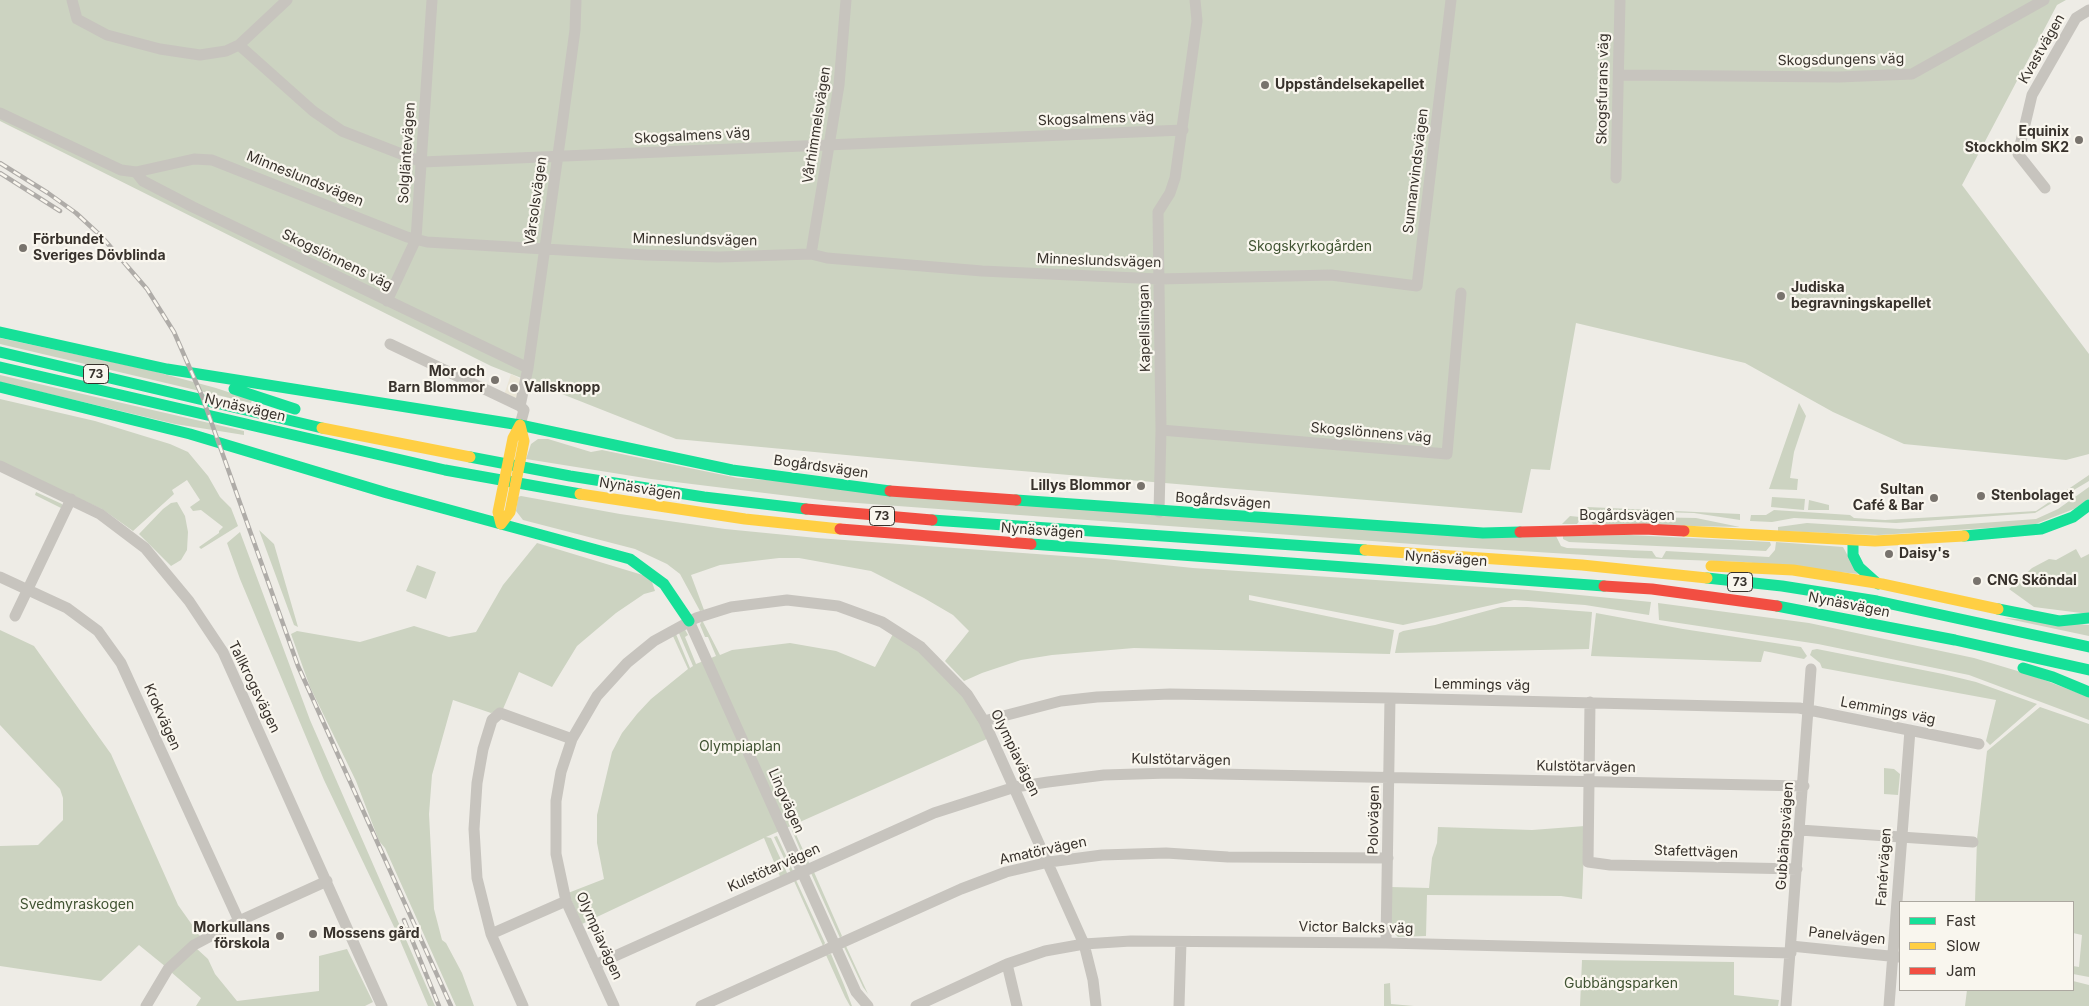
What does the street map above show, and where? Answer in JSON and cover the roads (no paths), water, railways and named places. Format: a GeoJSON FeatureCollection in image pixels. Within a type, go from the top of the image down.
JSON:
{"type":"FeatureCollection","features":[{"type":"Feature","properties":{"kind":"main road"},"geometry":{"type":"LineString","coordinates":[[0,326],[26,337]]}},
{"type":"Feature","properties":{"kind":"main road"},"geometry":{"type":"LineString","coordinates":[[0,332],[167,369],[334,422],[442,447],[477,459]]}},
{"type":"Feature","properties":{"kind":"main road","name":"Nynäsvägen"},"geometry":{"type":"LineString","coordinates":[[0,352],[348,434],[570,476],[695,495],[846,514],[1582,565],[1782,586],[1856,597],[2089,647]]}},
{"type":"Feature","properties":{"kind":"main road","name":"Nynäsvägen"},"geometry":{"type":"LineString","coordinates":[[0,367],[445,470],[626,502],[745,519],[854,531],[1652,589],[1730,599],[1840,618],[2089,670]]}},
{"type":"Feature","properties":{"kind":"main road","name":"Bogårdsvägen"},"geometry":{"type":"LineString","coordinates":[[167,369],[520,425],[732,470],[856,488],[1159,512],[1483,533],[1644,529],[1853,541],[1975,536],[2041,529],[2073,516],[2089,505]]}},
{"type":"Feature","properties":{"kind":"main road"},"geometry":{"type":"LineString","coordinates":[[0,387],[168,428],[258,442]]}},
{"type":"Feature","properties":{"kind":"main road"},"geometry":{"type":"LineString","coordinates":[[501,524],[510,512],[520,425]]}},
{"type":"Feature","properties":{"kind":"main road","name":"Lingvägen"},"geometry":{"type":"LineString","coordinates":[[168,428],[491,523],[501,524],[630,559],[664,584],[689,621]]}},
{"type":"Feature","properties":{"kind":"main road"},"geometry":{"type":"LineString","coordinates":[[501,524],[498,512],[519,439]]}},
{"type":"Feature","properties":{"kind":"main road"},"geometry":{"type":"LineString","coordinates":[[302,449],[378,463],[445,470]]}},
{"type":"Feature","properties":{"kind":"main road"},"geometry":{"type":"LineString","coordinates":[[1853,541],[1853,555],[1859,567],[1878,584]]}},
{"type":"Feature","properties":{"kind":"main road"},"geometry":{"type":"LineString","coordinates":[[1582,565],[1716,566],[1793,570],[1878,584],[2059,621],[2089,618]]}},
{"type":"Feature","properties":{"kind":"main road"},"geometry":{"type":"LineString","coordinates":[[1782,586],[1878,584]]}},
{"type":"Feature","properties":{"kind":"main road"},"geometry":{"type":"LineString","coordinates":[[1840,618],[2053,676],[2089,692]]}},
{"type":"Feature","properties":{"kind":"street"},"geometry":{"type":"LineString","coordinates":[[72,0],[77,19],[107,35],[160,49],[200,55],[226,51],[239,44],[287,0]]}},
{"type":"Feature","properties":{"kind":"street","name":"Solgläntevägen"},"geometry":{"type":"LineString","coordinates":[[387,301],[416,239],[432,0]]}},
{"type":"Feature","properties":{"kind":"street","name":"Vårsolsvägen"},"geometry":{"type":"LineString","coordinates":[[520,406],[528,368],[558,157],[575,30],[576,0]]}},
{"type":"Feature","properties":{"kind":"street","name":"Vårhimmelsvägen"},"geometry":{"type":"LineString","coordinates":[[811,254],[831,144],[842,56],[846,0]]}},
{"type":"Feature","properties":{"kind":"street","name":"Kapellslingan"},"geometry":{"type":"LineString","coordinates":[[1159,512],[1161,430],[1158,212],[1173,186],[1183,130],[1197,21],[1195,0]]}},
{"type":"Feature","properties":{"kind":"street","name":"Sunnanvindsvägen"},"geometry":{"type":"LineString","coordinates":[[1417,286],[1451,0]]}},
{"type":"Feature","properties":{"kind":"street","name":"Skogsfurans väg"},"geometry":{"type":"LineString","coordinates":[[1616,178],[1620,75],[1620,0]]}},
{"type":"Feature","properties":{"kind":"street","name":"Skogsdungens väg"},"geometry":{"type":"LineString","coordinates":[[1620,75],[1839,77],[1912,74],[2044,0]]}},
{"type":"Feature","properties":{"kind":"street","name":"Kvastvägen"},"geometry":{"type":"LineString","coordinates":[[2045,188],[2018,154],[2032,95],[2076,18],[2089,10]]}},
{"type":"Feature","properties":{"kind":"street","name":"Skogsalmens väg"},"geometry":{"type":"LineString","coordinates":[[239,44],[313,111],[342,131],[422,162],[1183,130]]}},
{"type":"Feature","properties":{"kind":"street","name":"Minneslundsvägen"},"geometry":{"type":"LineString","coordinates":[[0,113],[121,170],[136,172],[194,159],[212,160],[416,239],[432,242],[710,257],[811,254],[836,259],[982,271],[1159,278],[1331,275],[1417,286]]}},
{"type":"Feature","properties":{"kind":"street","name":"Skogslönnens väg"},"geometry":{"type":"LineString","coordinates":[[136,172],[143,181],[193,207],[528,368]]}},
{"type":"Feature","properties":{"kind":"street","name":"Skogslönnens väg"},"geometry":{"type":"LineString","coordinates":[[1161,430],[1447,454],[1461,293]]}},
{"type":"Feature","properties":{"kind":"street"},"geometry":{"type":"LineString","coordinates":[[390,344],[520,406],[524,410],[520,425]]}},
{"type":"Feature","properties":{"kind":"street","name":"Tallkrogsvägen"},"geometry":{"type":"LineString","coordinates":[[0,466],[100,514],[145,548],[189,601],[222,652],[327,880],[382,1006]]}},
{"type":"Feature","properties":{"kind":"street"},"geometry":{"type":"LineString","coordinates":[[15,616],[71,499]]}},
{"type":"Feature","properties":{"kind":"street","name":"Krokvägen"},"geometry":{"type":"LineString","coordinates":[[0,577],[67,608],[98,631],[122,664],[239,921]]}},
{"type":"Feature","properties":{"kind":"street","name":"Olympiavägen"},"geometry":{"type":"LineString","coordinates":[[614,1006],[566,901],[556,854],[556,801],[561,772],[572,739],[597,696],[627,663],[654,641],[689,621],[731,606],[787,600],[838,606],[882,622],[921,647],[957,682],[984,721],[1084,944],[1093,980],[1096,1006]]}},
{"type":"Feature","properties":{"kind":"street","name":"Lingvägen"},"geometry":{"type":"LineString","coordinates":[[689,621],[856,992],[868,1006]]}},
{"type":"Feature","properties":{"kind":"street","name":"Gubbängsvägen"},"geometry":{"type":"LineString","coordinates":[[1786,1006],[1812,669]]}},
{"type":"Feature","properties":{"kind":"street","name":"Lemmings väg"},"geometry":{"type":"LineString","coordinates":[[984,721],[1062,701],[1097,697],[1170,694],[1590,702],[1799,708],[1979,744]]}},
{"type":"Feature","properties":{"kind":"street","name":"Polovägen"},"geometry":{"type":"LineString","coordinates":[[1386,943],[1390,698]]}},
{"type":"Feature","properties":{"kind":"street"},"geometry":{"type":"LineString","coordinates":[[1590,702],[1590,782]]}},
{"type":"Feature","properties":{"kind":"street"},"geometry":{"type":"LineString","coordinates":[[523,1006],[491,934],[477,878],[474,829],[477,783],[483,749],[492,720],[500,713],[572,739]]}},
{"type":"Feature","properties":{"kind":"street","name":"Fanérvägen"},"geometry":{"type":"LineString","coordinates":[[1889,1006],[1896,956],[1910,730]]}},
{"type":"Feature","properties":{"kind":"street","name":"Kulstötarvägen"},"geometry":{"type":"LineString","coordinates":[[595,965],[934,813],[1015,787],[1104,775],[1169,773],[1804,786]]}},
{"type":"Feature","properties":{"kind":"street","name":"Stafettvägen"},"geometry":{"type":"LineString","coordinates":[[1590,782],[1588,862],[1593,864],[1798,869]]}},
{"type":"Feature","properties":{"kind":"street"},"geometry":{"type":"LineString","coordinates":[[1800,830],[1973,842]]}},
{"type":"Feature","properties":{"kind":"street","name":"Amatörvägen"},"geometry":{"type":"LineString","coordinates":[[701,1006],[961,889],[1006,872],[1048,862],[1102,855],[1166,853],[1228,857],[1388,858]]}},
{"type":"Feature","properties":{"kind":"street"},"geometry":{"type":"LineString","coordinates":[[146,1006],[168,969],[194,945],[239,921],[327,880]]}},
{"type":"Feature","properties":{"kind":"street"},"geometry":{"type":"LineString","coordinates":[[491,934],[566,901]]}},
{"type":"Feature","properties":{"kind":"street","name":"Victor Balcks väg"},"geometry":{"type":"LineString","coordinates":[[916,1006],[933,1002],[1007,964],[1046,952],[1084,944],[1131,941],[1386,943],[1791,950]]}},
{"type":"Feature","properties":{"kind":"street"},"geometry":{"type":"LineString","coordinates":[[1179,1006],[1181,942]]}},
{"type":"Feature","properties":{"kind":"street","name":"Panelvägen"},"geometry":{"type":"LineString","coordinates":[[1791,950],[1896,956]]}},
{"type":"Feature","properties":{"kind":"street"},"geometry":{"type":"LineString","coordinates":[[1007,964],[1017,1006]]}},
{"type":"Feature","properties":{"kind":"street","name":"Lingvägen"},"geometry":{"type":"LineString","coordinates":[[856,992],[857,1006]]}},
{"type":"Feature","properties":{"kind":"railway"},"geometry":{"type":"LineString","coordinates":[[0,163],[76,213],[102,237],[147,289],[174,332],[202,396],[298,666],[451,1006]]}},
{"type":"Feature","properties":{"kind":"railway"},"geometry":{"type":"LineString","coordinates":[[0,173],[60,211]]}},
{"type":"Feature","properties":{"kind":"railway"},"geometry":{"type":"LineString","coordinates":[[404,920],[439,1006]]}},
{"type":"Feature","properties":{"kind":"place","name":"Uppståndelsekapellet"},"geometry":{"type":"Point","coordinates":[1265,85]}},
{"type":"Feature","properties":{"kind":"place","name":"Equinix Stockholm SK2"},"geometry":{"type":"Point","coordinates":[2079,140]}},
{"type":"Feature","properties":{"kind":"place","name":"Förbundet Sveriges Dövblinda"},"geometry":{"type":"Point","coordinates":[23,248]}},
{"type":"Feature","properties":{"kind":"place","name":"Judiska begravningskapellet"},"geometry":{"type":"Point","coordinates":[1781,296]}},
{"type":"Feature","properties":{"kind":"place","name":"Mor och Barn Blommor"},"geometry":{"type":"Point","coordinates":[495,380]}},
{"type":"Feature","properties":{"kind":"place","name":"Vallsknopp"},"geometry":{"type":"Point","coordinates":[514,388]}},
{"type":"Feature","properties":{"kind":"place","name":"Lillys Blommor"},"geometry":{"type":"Point","coordinates":[1141,486]}},
{"type":"Feature","properties":{"kind":"place","name":"Stenbolaget"},"geometry":{"type":"Point","coordinates":[1981,496]}},
{"type":"Feature","properties":{"kind":"place","name":"Sultan Café & Bar"},"geometry":{"type":"Point","coordinates":[1934,498]}},
{"type":"Feature","properties":{"kind":"place","name":"Daisy's"},"geometry":{"type":"Point","coordinates":[1889,554]}},
{"type":"Feature","properties":{"kind":"place","name":"CNG Sköndal"},"geometry":{"type":"Point","coordinates":[1977,581]}},
{"type":"Feature","properties":{"kind":"place","name":"Mossens gård"},"geometry":{"type":"Point","coordinates":[313,934]}},
{"type":"Feature","properties":{"kind":"place","name":"Morkullans förskola"},"geometry":{"type":"Point","coordinates":[280,936]}},
{"type":"Feature","properties":{"kind":"park label","name":"Skogskyrkogården"},"geometry":{"type":"Point","coordinates":[1310,247]}},
{"type":"Feature","properties":{"kind":"park label","name":"Olympiaplan"},"geometry":{"type":"Point","coordinates":[740,747]}},
{"type":"Feature","properties":{"kind":"park label","name":"Svedmyraskogen"},"geometry":{"type":"Point","coordinates":[77,905]}},
{"type":"Feature","properties":{"kind":"park label","name":"Gubbängsparken"},"geometry":{"type":"Point","coordinates":[1621,984]}}]}
